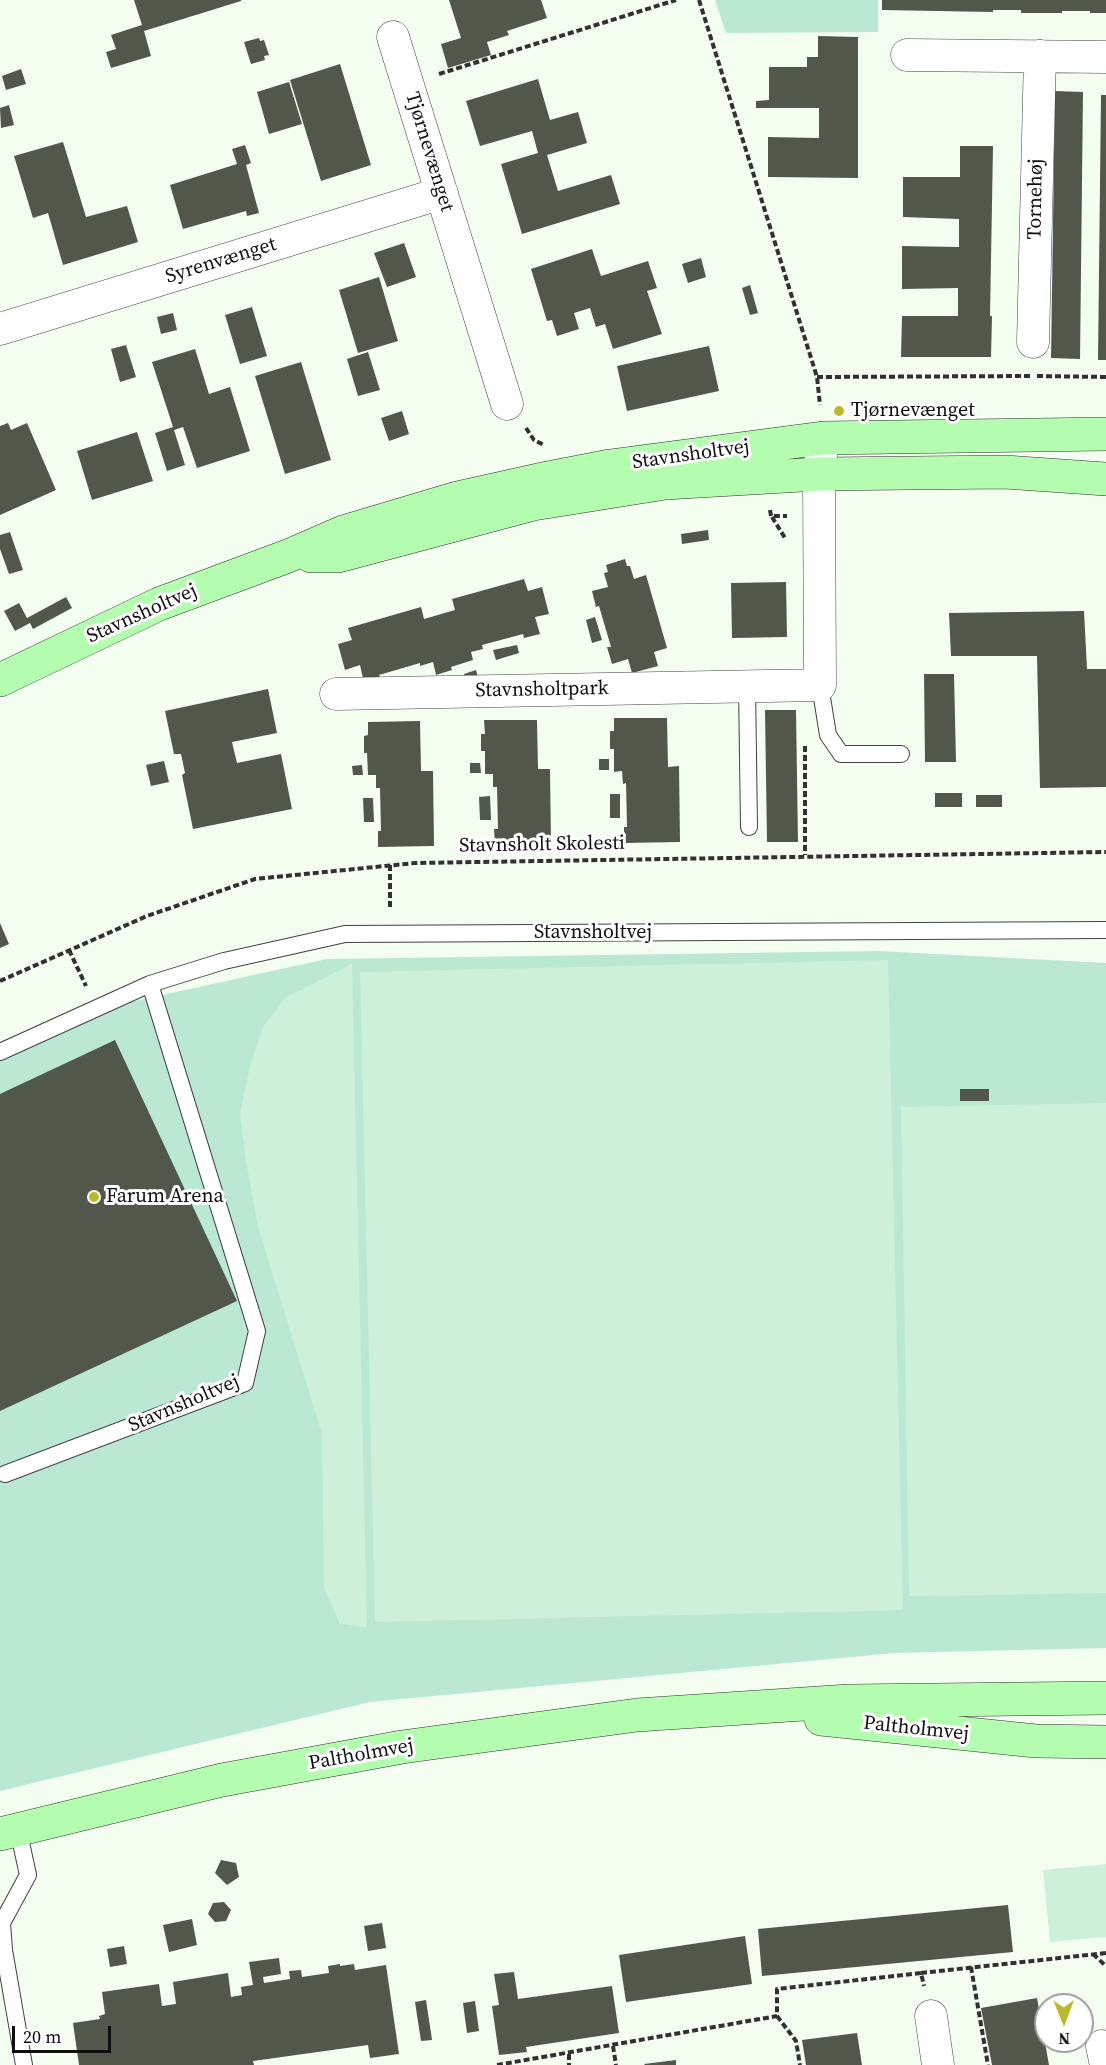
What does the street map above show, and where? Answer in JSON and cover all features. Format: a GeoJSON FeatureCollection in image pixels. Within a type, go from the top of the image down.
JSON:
{"type":"FeatureCollection","features":[{"type":"Feature","properties":{"kind":"street","name":"Tjørnevænget"},"geometry":{"type":"LineString","coordinates":[[393,38],[507,404]]}},
{"type":"Feature","properties":{"kind":"street"},"geometry":{"type":"LineString","coordinates":[[907,55],[1106,57]]}},
{"type":"Feature","properties":{"kind":"street","name":"Tornehøj"},"geometry":{"type":"LineString","coordinates":[[1033,342],[1040,56]]}},
{"type":"Feature","properties":{"kind":"street","name":"Syrenvænget"},"geometry":{"type":"LineString","coordinates":[[0,329],[441,194]]}},
{"type":"Feature","properties":{"kind":"street","name":"Stavnsholtvej"},"geometry":{"type":"LineString","coordinates":[[0,680],[159,604],[288,556],[343,532],[457,498],[538,480],[610,466],[823,438],[1004,434],[1106,435]]}},
{"type":"Feature","properties":{"kind":"street"},"geometry":{"type":"LineString","coordinates":[[820,685],[819,474],[823,438]]}},
{"type":"Feature","properties":{"kind":"street","name":"Stavnsholtvej"},"geometry":{"type":"LineString","coordinates":[[288,556],[338,556],[533,504],[665,483],[819,474],[1005,472],[1106,479]]}},
{"type":"Feature","properties":{"kind":"street","name":"Stavnsholtpark"},"geometry":{"type":"LineString","coordinates":[[336,694],[820,685]]}},
{"type":"Feature","properties":{"kind":"street","name":"Paltholmvej"},"geometry":{"type":"LineString","coordinates":[[9,1832],[222,1780],[402,1747],[637,1715],[849,1701],[1106,1698]]}},
{"type":"Feature","properties":{"kind":"street","name":"Paltholmvej"},"geometry":{"type":"LineString","coordinates":[[727,1710],[1035,1741],[1106,1742]]}},
{"type":"Feature","properties":{"kind":"street"},"geometry":{"type":"LineString","coordinates":[[930,2016],[938,2065]]}},
{"type":"Feature","properties":{"kind":"lane"},"geometry":{"type":"LineString","coordinates":[[820,685],[828,735],[841,754],[901,754]]}},
{"type":"Feature","properties":{"kind":"lane"},"geometry":{"type":"LineString","coordinates":[[747,686],[749,827]]}},
{"type":"Feature","properties":{"kind":"lane","name":"Stavnsholtvej"},"geometry":{"type":"LineString","coordinates":[[1043,929],[1106,939]]}},
{"type":"Feature","properties":{"kind":"lane","name":"Stavnsholtvej"},"geometry":{"type":"LineString","coordinates":[[0,1052],[150,984],[224,961],[345,934],[1106,930]]}},
{"type":"Feature","properties":{"kind":"lane","name":"Stavnsholtvej"},"geometry":{"type":"LineString","coordinates":[[5,1474],[245,1383],[257,1331],[150,984]]}},
{"type":"Feature","properties":{"kind":"lane"},"geometry":{"type":"LineString","coordinates":[[9,1832],[28,1875],[2,1923],[3,1950],[24,2065]]}},
{"type":"Feature","properties":{"kind":"path"},"geometry":{"type":"LineString","coordinates":[[408,84],[676,0]]}},
{"type":"Feature","properties":{"kind":"path"},"geometry":{"type":"LineString","coordinates":[[699,0],[817,377],[1106,377]]}},
{"type":"Feature","properties":{"kind":"path"},"geometry":{"type":"LineString","coordinates":[[771,516],[791,544]]}},
{"type":"Feature","properties":{"kind":"path"},"geometry":{"type":"LineString","coordinates":[[805,742],[806,855]]}},
{"type":"Feature","properties":{"kind":"path","name":"Stavnsholt Skolesti"},"geometry":{"type":"LineString","coordinates":[[0,981],[147,916],[255,879],[427,862],[1106,852]]}},
{"type":"Feature","properties":{"kind":"path"},"geometry":{"type":"LineString","coordinates":[[390,866],[391,933]]}},
{"type":"Feature","properties":{"kind":"path"},"geometry":{"type":"LineString","coordinates":[[69,950],[97,1008]]}},
{"type":"Feature","properties":{"kind":"path"},"geometry":{"type":"LineString","coordinates":[[800,2065],[796,2041],[777,2016],[777,1989],[1106,1953]]}},
{"type":"Feature","properties":{"kind":"path"},"geometry":{"type":"LineString","coordinates":[[1092,1954],[1106,1966]]}},
{"type":"Feature","properties":{"kind":"path"},"geometry":{"type":"LineString","coordinates":[[971,1967],[988,2065]]}},
{"type":"Feature","properties":{"kind":"path"},"geometry":{"type":"LineString","coordinates":[[921,1973],[930,2016]]}},
{"type":"Feature","properties":{"kind":"path"},"geometry":{"type":"LineString","coordinates":[[497,2065],[777,2016]]}},
{"type":"Feature","properties":{"kind":"path"},"geometry":{"type":"LineString","coordinates":[[613,2046],[616,2065]]}},
{"type":"Feature","properties":{"kind":"path"},"geometry":{"type":"LineString","coordinates":[[569,2054],[569,2065]]}},
{"type":"Feature","properties":{"kind":"green space"},"geometry":{"type":"Polygon","coordinates":[[[715,0],[878,0],[878,32],[726,33],[715,0]]]}},
{"type":"Feature","properties":{"kind":"green space"},"geometry":{"type":"Polygon","coordinates":[[[879,951],[1106,963],[1106,1648],[895,1653],[370,1702],[0,1791],[0,1054],[130,1002],[327,959],[879,951]]]}},
{"type":"Feature","properties":{"kind":"green space"},"geometry":{"type":"Polygon","coordinates":[[[888,960],[903,1610],[375,1622],[360,972],[888,960]]]}},
{"type":"Feature","properties":{"kind":"green space"},"geometry":{"type":"Polygon","coordinates":[[[352,964],[367,1627],[340,1624],[324,1588],[322,1434],[258,1227],[240,1114],[250,1066],[263,1027],[285,998],[352,964]]]}},
{"type":"Feature","properties":{"kind":"green space"},"geometry":{"type":"Polygon","coordinates":[[[1106,1103],[1106,1593],[909,1596],[901,1107],[1106,1103]]]}},
{"type":"Feature","properties":{"kind":"green space"},"geometry":{"type":"Polygon","coordinates":[[[1106,1864],[1106,1937],[1050,1942],[1043,1870],[1106,1864]]]}},
{"type":"Feature","properties":{"kind":"building"},"geometry":{"type":"Polygon","coordinates":[[[134,0],[241,1],[144,31],[151,56],[111,68],[106,52],[116,49],[111,35],[142,25],[134,0]]]}},
{"type":"Feature","properties":{"kind":"building"},"geometry":{"type":"Polygon","coordinates":[[[449,0],[541,0],[547,18],[507,31],[509,35],[487,42],[491,55],[448,68],[441,44],[461,38],[449,0]]]}},
{"type":"Feature","properties":{"kind":"building"},"geometry":{"type":"Polygon","coordinates":[[[882,0],[1106,0],[1106,13],[1062,11],[1062,13],[1021,13],[1021,10],[993,10],[993,12],[882,10],[882,0]]]}},
{"type":"Feature","properties":{"kind":"building"},"geometry":{"type":"Polygon","coordinates":[[[818,36],[858,37],[858,178],[768,177],[768,137],[819,138],[819,108],[756,108],[756,101],[769,100],[769,67],[807,67],[807,57],[818,57],[818,36]]]}},
{"type":"Feature","properties":{"kind":"building"},"geometry":{"type":"Polygon","coordinates":[[[259,38],[260,41],[264,40],[269,55],[264,56],[265,60],[251,64],[244,42],[259,38]]]}},
{"type":"Feature","properties":{"kind":"building"},"geometry":{"type":"Polygon","coordinates":[[[340,64],[371,165],[321,181],[290,80],[340,64]]]}},
{"type":"Feature","properties":{"kind":"building"},"geometry":{"type":"Polygon","coordinates":[[[21,69],[26,84],[6,90],[2,76],[21,69]]]}},
{"type":"Feature","properties":{"kind":"building"},"geometry":{"type":"Polygon","coordinates":[[[538,79],[550,120],[578,112],[587,143],[547,155],[558,191],[611,175],[620,204],[522,234],[501,164],[538,153],[532,131],[480,146],[466,101],[538,79]]]}},
{"type":"Feature","properties":{"kind":"building"},"geometry":{"type":"Polygon","coordinates":[[[289,82],[302,124],[269,134],[257,92],[289,82]]]}},
{"type":"Feature","properties":{"kind":"building"},"geometry":{"type":"Polygon","coordinates":[[[1055,91],[1083,92],[1080,359],[1051,358],[1055,91]]]}},
{"type":"Feature","properties":{"kind":"building"},"geometry":{"type":"Polygon","coordinates":[[[1101,95],[1106,95],[1106,360],[1098,360],[1101,95]]]}},
{"type":"Feature","properties":{"kind":"building"},"geometry":{"type":"Polygon","coordinates":[[[9,105],[14,125],[1,128],[0,108],[9,105]]]}},
{"type":"Feature","properties":{"kind":"building"},"geometry":{"type":"Polygon","coordinates":[[[63,142],[86,217],[127,206],[138,242],[63,265],[48,213],[33,218],[14,156],[63,142]]]}},
{"type":"Feature","properties":{"kind":"building"},"geometry":{"type":"Polygon","coordinates":[[[245,145],[251,163],[246,165],[259,213],[247,216],[246,211],[183,229],[170,185],[237,164],[232,149],[245,145]]]}},
{"type":"Feature","properties":{"kind":"building"},"geometry":{"type":"Polygon","coordinates":[[[960,146],[993,146],[991,357],[901,357],[902,316],[958,316],[958,288],[902,289],[902,246],[959,247],[959,219],[903,217],[903,177],[960,177],[960,146]]]}},
{"type":"Feature","properties":{"kind":"building"},"geometry":{"type":"Polygon","coordinates":[[[404,243],[416,277],[387,287],[374,253],[404,243]]]}},
{"type":"Feature","properties":{"kind":"building"},"geometry":{"type":"Polygon","coordinates":[[[592,249],[601,276],[648,261],[657,288],[647,291],[662,334],[613,349],[605,324],[596,327],[590,308],[574,313],[579,329],[557,336],[552,320],[547,321],[531,269],[592,249]]]}},
{"type":"Feature","properties":{"kind":"building"},"geometry":{"type":"Polygon","coordinates":[[[701,258],[706,277],[688,283],[682,264],[701,258]]]}},
{"type":"Feature","properties":{"kind":"building"},"geometry":{"type":"Polygon","coordinates":[[[379,277],[398,341],[358,353],[339,290],[379,277]]]}},
{"type":"Feature","properties":{"kind":"building"},"geometry":{"type":"Polygon","coordinates":[[[750,285],[758,313],[750,315],[742,288],[750,285]]]}},
{"type":"Feature","properties":{"kind":"building"},"geometry":{"type":"Polygon","coordinates":[[[252,307],[267,356],[240,364],[225,315],[252,307]]]}},
{"type":"Feature","properties":{"kind":"building"},"geometry":{"type":"Polygon","coordinates":[[[173,313],[177,330],[161,334],[157,317],[173,313]]]}},
{"type":"Feature","properties":{"kind":"building"},"geometry":{"type":"Polygon","coordinates":[[[126,345],[136,377],[120,382],[111,349],[126,345]]]}},
{"type":"Feature","properties":{"kind":"building"},"geometry":{"type":"Polygon","coordinates":[[[709,346],[719,391],[627,411],[617,366],[709,346]]]}},
{"type":"Feature","properties":{"kind":"building"},"geometry":{"type":"Polygon","coordinates":[[[195,349],[209,394],[230,387],[250,451],[197,468],[183,427],[174,430],[185,465],[167,471],[155,433],[173,427],[152,362],[195,349]]]}},
{"type":"Feature","properties":{"kind":"building"},"geometry":{"type":"Polygon","coordinates":[[[368,352],[380,390],[358,396],[347,359],[368,352]]]}},
{"type":"Feature","properties":{"kind":"building"},"geometry":{"type":"Polygon","coordinates":[[[301,362],[331,460],[285,474],[255,376],[301,362]]]}},
{"type":"Feature","properties":{"kind":"building"},"geometry":{"type":"Polygon","coordinates":[[[402,411],[409,434],[389,441],[381,418],[402,411]]]}},
{"type":"Feature","properties":{"kind":"building"},"geometry":{"type":"Polygon","coordinates":[[[8,423],[11,430],[27,423],[56,490],[0,515],[0,426],[8,423]]]}},
{"type":"Feature","properties":{"kind":"building"},"geometry":{"type":"Polygon","coordinates":[[[137,432],[153,481],[92,500],[77,451],[137,432]]]}},
{"type":"Feature","properties":{"kind":"building"},"geometry":{"type":"Polygon","coordinates":[[[708,530],[709,540],[682,544],[681,534],[708,530]]]}},
{"type":"Feature","properties":{"kind":"building"},"geometry":{"type":"Polygon","coordinates":[[[10,532],[23,570],[9,574],[0,549],[0,535],[10,532]]]}},
{"type":"Feature","properties":{"kind":"building"},"geometry":{"type":"Polygon","coordinates":[[[625,559],[634,579],[646,575],[667,648],[654,652],[658,666],[632,673],[628,659],[612,664],[607,647],[611,647],[599,606],[596,607],[592,591],[608,587],[604,573],[608,572],[606,565],[625,559]]]}},
{"type":"Feature","properties":{"kind":"building"},"geometry":{"type":"Polygon","coordinates":[[[524,579],[528,591],[542,587],[549,614],[535,617],[540,634],[524,638],[523,634],[482,645],[483,649],[471,652],[473,660],[436,675],[433,662],[420,666],[420,663],[379,675],[380,678],[364,683],[360,665],[345,670],[338,644],[352,640],[348,628],[421,607],[424,619],[455,610],[452,599],[524,579]]]}},
{"type":"Feature","properties":{"kind":"building"},"geometry":{"type":"Polygon","coordinates":[[[786,582],[787,637],[732,638],[731,583],[786,582]]]}},
{"type":"Feature","properties":{"kind":"building"},"geometry":{"type":"Polygon","coordinates":[[[66,597],[72,608],[33,629],[30,623],[15,631],[4,611],[19,603],[27,618],[66,597]]]}},
{"type":"Feature","properties":{"kind":"building"},"geometry":{"type":"Polygon","coordinates":[[[1084,611],[1087,669],[1106,669],[1106,787],[1040,788],[1037,656],[951,656],[949,613],[1084,611]]]}},
{"type":"Feature","properties":{"kind":"building"},"geometry":{"type":"Polygon","coordinates":[[[595,617],[602,640],[592,643],[586,620],[595,617]]]}},
{"type":"Feature","properties":{"kind":"building"},"geometry":{"type":"Polygon","coordinates":[[[517,645],[519,653],[496,660],[493,650],[517,645]]]}},
{"type":"Feature","properties":{"kind":"building"},"geometry":{"type":"Polygon","coordinates":[[[476,670],[478,677],[466,681],[464,674],[476,670]]]}},
{"type":"Feature","properties":{"kind":"building"},"geometry":{"type":"Polygon","coordinates":[[[924,674],[954,674],[956,762],[925,762],[924,674]]]}},
{"type":"Feature","properties":{"kind":"building"},"geometry":{"type":"Polygon","coordinates":[[[268,689],[277,733],[232,742],[237,763],[281,754],[292,809],[193,829],[182,775],[185,773],[181,754],[174,754],[165,711],[268,689]]]}},
{"type":"Feature","properties":{"kind":"building"},"geometry":{"type":"Polygon","coordinates":[[[765,710],[796,710],[798,842],[767,842],[765,710]]]}},
{"type":"Feature","properties":{"kind":"building"},"geometry":{"type":"Polygon","coordinates":[[[614,718],[667,718],[668,767],[679,766],[680,842],[624,843],[624,827],[627,827],[626,783],[623,784],[622,771],[614,772],[614,749],[610,749],[610,731],[614,731],[614,718]]]}},
{"type":"Feature","properties":{"kind":"building"},"geometry":{"type":"Polygon","coordinates":[[[484,720],[537,720],[538,769],[550,769],[551,844],[495,845],[494,829],[498,829],[497,787],[493,787],[493,774],[485,774],[485,751],[481,751],[481,734],[485,734],[484,720]]]}},
{"type":"Feature","properties":{"kind":"building"},"geometry":{"type":"Polygon","coordinates":[[[420,721],[421,771],[433,771],[434,846],[378,847],[378,831],[381,831],[380,788],[376,788],[376,775],[368,775],[367,753],[364,753],[364,736],[368,735],[368,722],[420,721]]]}},
{"type":"Feature","properties":{"kind":"building"},"geometry":{"type":"Polygon","coordinates":[[[599,759],[609,759],[609,770],[599,770],[599,759]]]}},
{"type":"Feature","properties":{"kind":"building"},"geometry":{"type":"Polygon","coordinates":[[[164,761],[169,782],[151,786],[146,765],[164,761]]]}},
{"type":"Feature","properties":{"kind":"building"},"geometry":{"type":"Polygon","coordinates":[[[470,763],[480,763],[481,773],[470,773],[470,763]]]}},
{"type":"Feature","properties":{"kind":"building"},"geometry":{"type":"Polygon","coordinates":[[[362,765],[363,775],[353,775],[352,766],[362,765]]]}},
{"type":"Feature","properties":{"kind":"building"},"geometry":{"type":"Polygon","coordinates":[[[935,793],[962,793],[962,807],[935,807],[935,793]]]}},
{"type":"Feature","properties":{"kind":"building"},"geometry":{"type":"Polygon","coordinates":[[[610,794],[620,794],[620,818],[610,818],[610,794]]]}},
{"type":"Feature","properties":{"kind":"building"},"geometry":{"type":"Polygon","coordinates":[[[976,795],[1002,795],[1002,807],[976,807],[976,795]]]}},
{"type":"Feature","properties":{"kind":"building"},"geometry":{"type":"Polygon","coordinates":[[[490,796],[491,820],[480,820],[479,797],[490,796]]]}},
{"type":"Feature","properties":{"kind":"building"},"geometry":{"type":"Polygon","coordinates":[[[363,798],[373,798],[374,822],[364,822],[363,798]]]}},
{"type":"Feature","properties":{"kind":"building"},"geometry":{"type":"Polygon","coordinates":[[[0,923],[9,944],[0,948],[0,923]]]}},
{"type":"Feature","properties":{"kind":"building","name":"Farum Arena"},"geometry":{"type":"Polygon","coordinates":[[[115,1040],[237,1301],[0,1411],[0,1094],[115,1040]]]}},
{"type":"Feature","properties":{"kind":"building"},"geometry":{"type":"Polygon","coordinates":[[[960,1089],[989,1089],[989,1101],[960,1101],[960,1089]]]}},
{"type":"Feature","properties":{"kind":"building"},"geometry":{"type":"Polygon","coordinates":[[[221,1860],[236,1863],[239,1877],[227,1885],[215,1873],[221,1860]]]}},
{"type":"Feature","properties":{"kind":"building"},"geometry":{"type":"Polygon","coordinates":[[[224,1902],[231,1910],[226,1921],[215,1922],[208,1914],[213,1903],[224,1902]]]}},
{"type":"Feature","properties":{"kind":"building"},"geometry":{"type":"Polygon","coordinates":[[[1008,1905],[1013,1952],[762,1976],[758,1929],[1008,1905]]]}},
{"type":"Feature","properties":{"kind":"building"},"geometry":{"type":"Polygon","coordinates":[[[192,1919],[197,1945],[169,1952],[163,1925],[192,1919]]]}},
{"type":"Feature","properties":{"kind":"building"},"geometry":{"type":"Polygon","coordinates":[[[382,1923],[386,1948],[368,1951],[364,1926],[382,1923]]]}},
{"type":"Feature","properties":{"kind":"building"},"geometry":{"type":"Polygon","coordinates":[[[745,1936],[752,1984],[626,2002],[619,1955],[745,1936]]]}},
{"type":"Feature","properties":{"kind":"building"},"geometry":{"type":"Polygon","coordinates":[[[124,1946],[127,1964],[110,1967],[107,1949],[124,1946]]]}},
{"type":"Feature","properties":{"kind":"building"},"geometry":{"type":"Polygon","coordinates":[[[279,1958],[281,1974],[263,1977],[264,1983],[290,1979],[289,1971],[301,1970],[302,1977],[329,1973],[328,1966],[340,1964],[340,1966],[354,1964],[355,1970],[386,1965],[399,2054],[370,2058],[368,2045],[253,2061],[254,2065],[79,2065],[73,2023],[100,2019],[99,2016],[105,2014],[102,1992],[159,1984],[162,2006],[176,2004],[173,1982],[228,1973],[231,1997],[242,1995],[241,1987],[253,1985],[249,1962],[279,1958]]]}},
{"type":"Feature","properties":{"kind":"building"},"geometry":{"type":"Polygon","coordinates":[[[514,1972],[518,1999],[612,1986],[619,2033],[526,2047],[527,2052],[499,2055],[492,2006],[499,2005],[494,1974],[514,1972]]]}},
{"type":"Feature","properties":{"kind":"building"},"geometry":{"type":"Polygon","coordinates":[[[1034,1999],[1034,2053],[1047,2053],[1049,2065],[992,2065],[981,2008],[1034,1999]]]}},
{"type":"Feature","properties":{"kind":"building"},"geometry":{"type":"Polygon","coordinates":[[[426,2000],[432,2040],[421,2041],[415,2002],[426,2000]]]}},
{"type":"Feature","properties":{"kind":"building"},"geometry":{"type":"Polygon","coordinates":[[[475,2001],[479,2031],[467,2033],[463,2003],[475,2001]]]}},
{"type":"Feature","properties":{"kind":"building"},"geometry":{"type":"Polygon","coordinates":[[[857,2033],[862,2065],[806,2065],[802,2040],[857,2033]]]}},
{"type":"Feature","properties":{"kind":"building"},"geometry":{"type":"Polygon","coordinates":[[[676,2060],[676,2065],[644,2064],[676,2060]]]}},
{"type":"Feature","properties":{"kind":"place","name":"Tjørnevænget"},"geometry":{"type":"Point","coordinates":[839,411]}},
{"type":"Feature","properties":{"kind":"place","name":"Farum Arena"},"geometry":{"type":"Point","coordinates":[94,1197]}}]}
